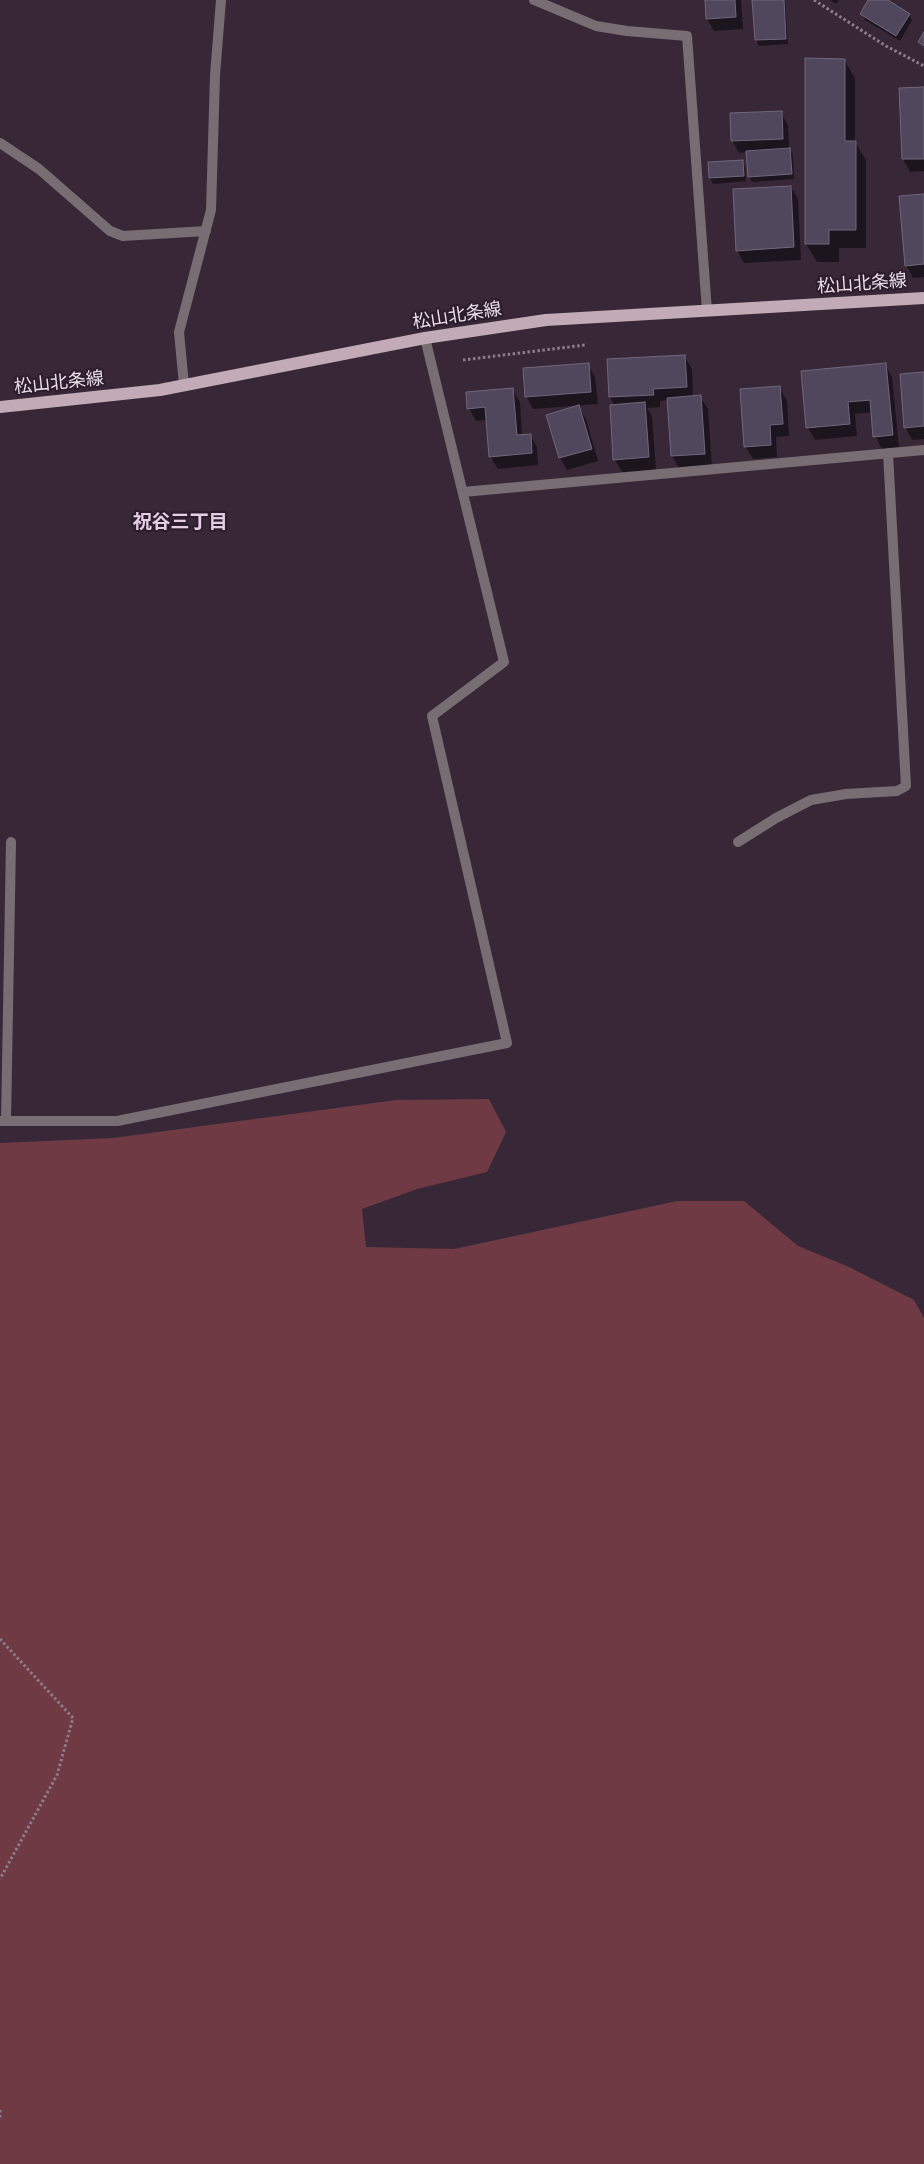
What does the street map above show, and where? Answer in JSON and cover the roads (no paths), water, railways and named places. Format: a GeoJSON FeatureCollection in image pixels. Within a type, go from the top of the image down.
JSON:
{"type":"FeatureCollection","features":[{"type":"Feature","properties":{"kind":"main road","name":"松山北条線"},"geometry":{"type":"LineString","coordinates":[[0,407],[160,390],[425,338],[546,320],[924,298]]}},
{"type":"Feature","properties":{"kind":"street"},"geometry":{"type":"LineString","coordinates":[[184,385],[179,332],[184,305],[211,210],[215,75],[221,0]]}},
{"type":"Feature","properties":{"kind":"street"},"geometry":{"type":"LineString","coordinates":[[534,0],[596,26],[627,31],[687,36],[707,311]]}},
{"type":"Feature","properties":{"kind":"street"},"geometry":{"type":"LineString","coordinates":[[0,143],[39,169],[110,231],[123,236],[206,231]]}},
{"type":"Feature","properties":{"kind":"street"},"geometry":{"type":"LineString","coordinates":[[11,842],[3,1121],[117,1121],[508,1043],[432,716],[504,662],[425,338]]}},
{"type":"Feature","properties":{"kind":"street"},"geometry":{"type":"LineString","coordinates":[[463,492],[924,450]]}},
{"type":"Feature","properties":{"kind":"street"},"geometry":{"type":"LineString","coordinates":[[738,842],[776,818],[812,800],[846,794],[897,791],[906,786],[888,453]]}},
{"type":"Feature","properties":{"kind":"district","name":"祝谷三丁目"},"geometry":{"type":"Point","coordinates":[180,522]}}]}
